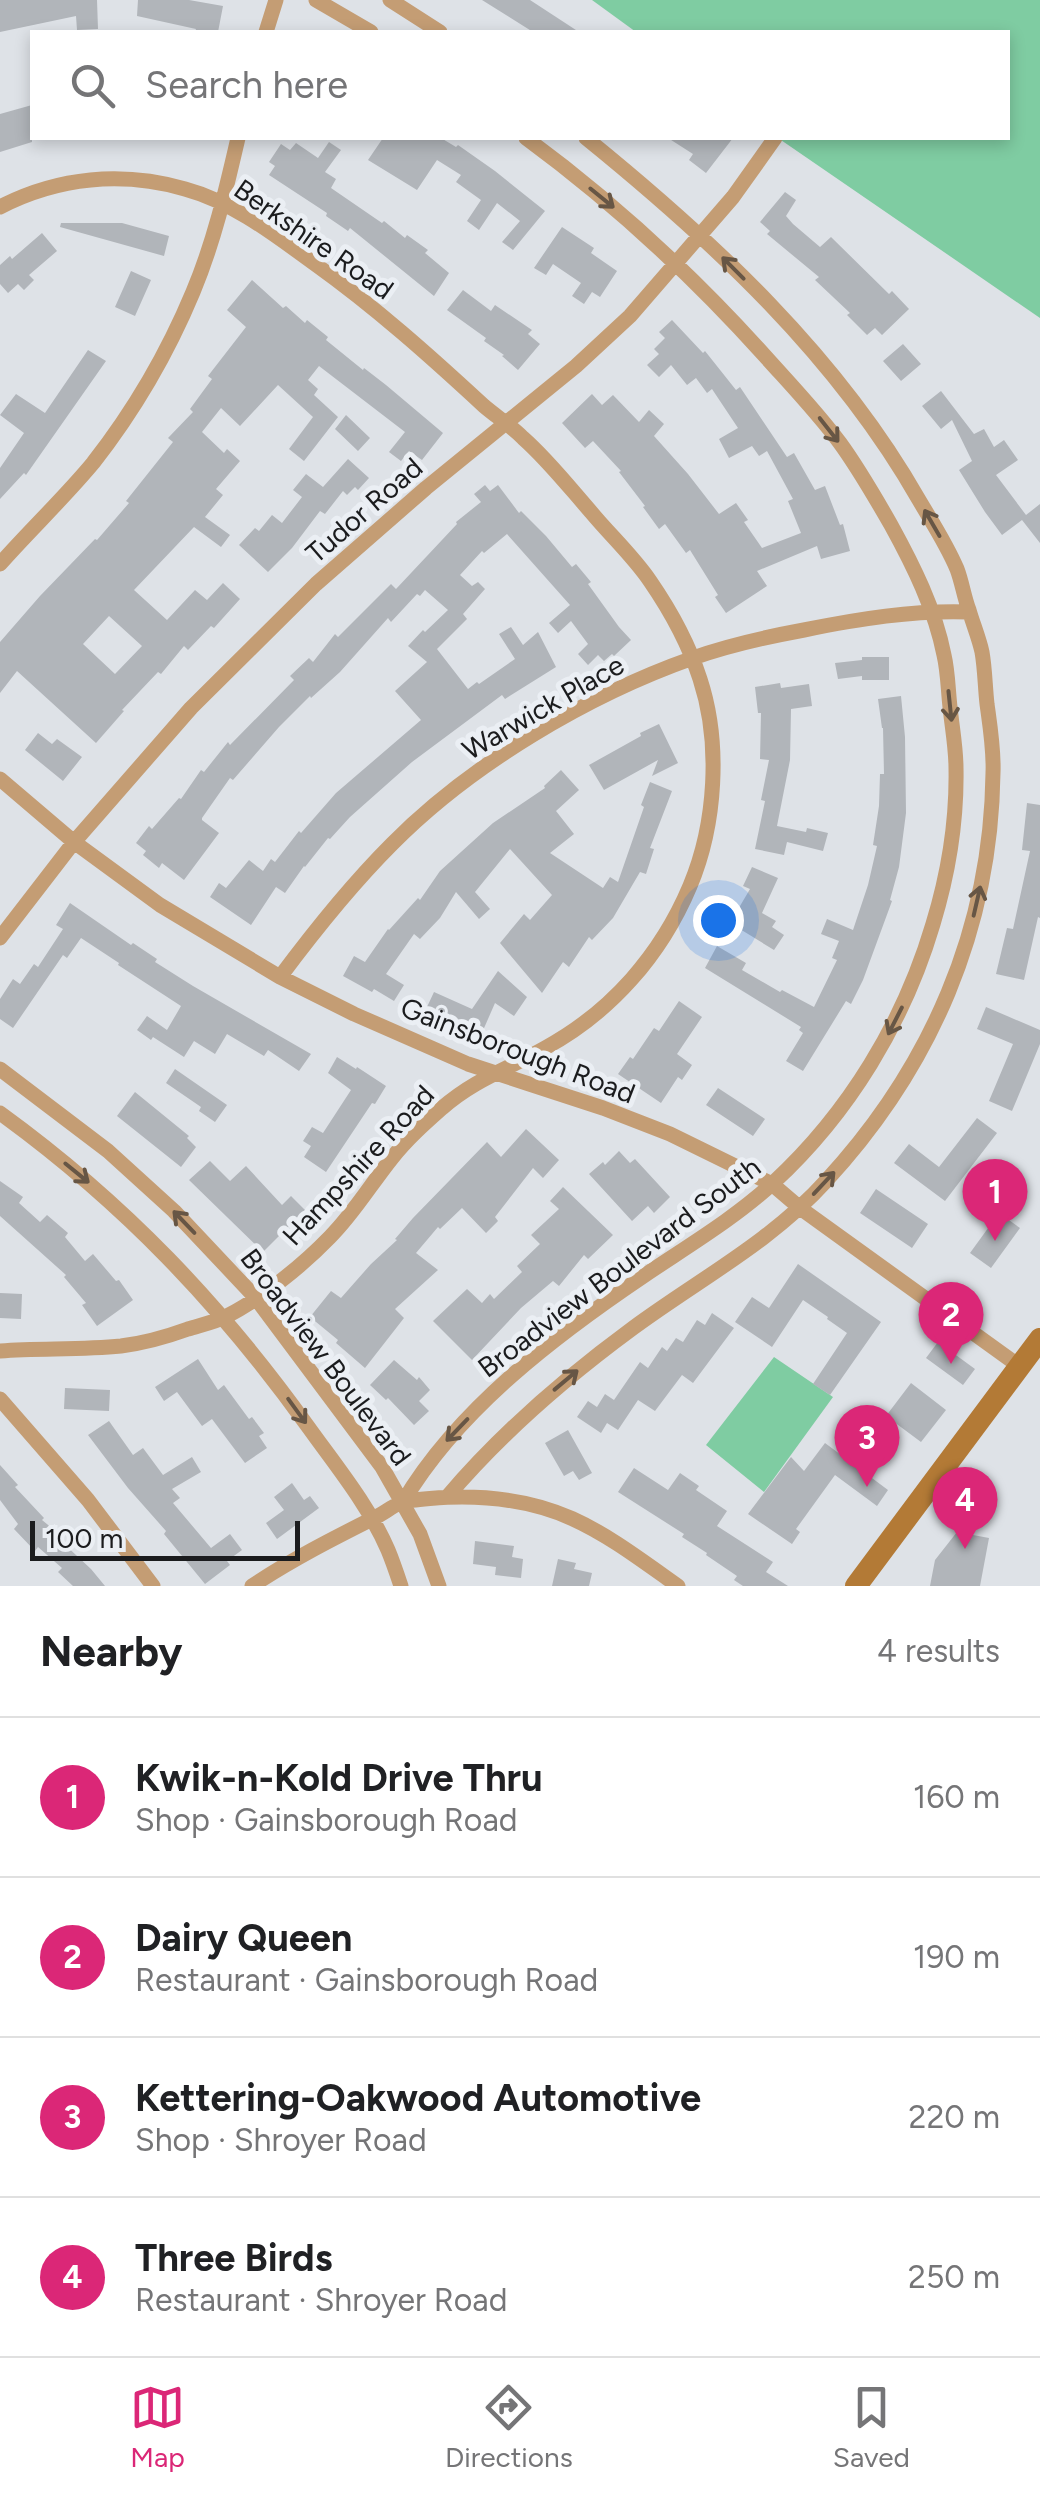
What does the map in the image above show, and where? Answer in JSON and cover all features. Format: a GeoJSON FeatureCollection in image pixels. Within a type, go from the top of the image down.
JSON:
{"type":"FeatureCollection","features":[{"type":"Feature","properties":{"kind":"main road"},"geometry":{"type":"LineString","coordinates":[[856,1586],[1040,1339]]}},
{"type":"Feature","properties":{"kind":"street"},"geometry":{"type":"LineString","coordinates":[[267,30],[276,0]]}},
{"type":"Feature","properties":{"kind":"street"},"geometry":{"type":"LineString","coordinates":[[316,0],[368,30]]}},
{"type":"Feature","properties":{"kind":"street"},"geometry":{"type":"LineString","coordinates":[[390,0],[437,30]]}},
{"type":"Feature","properties":{"kind":"street"},"geometry":{"type":"LineString","coordinates":[[0,564],[82,475],[124,421],[173,334],[194,291],[223,204],[238,140]]}},
{"type":"Feature","properties":{"kind":"street","name":"Broadview Boulevard South"},"geometry":{"type":"LineString","coordinates":[[403,1502],[423,1468],[449,1437],[520,1370],[613,1296],[772,1184],[840,1108],[901,1010],[925,951],[949,853],[956,770],[944,655],[910,558],[865,481],[810,405],[675,263],[528,140]]}},
{"type":"Feature","properties":{"kind":"street","name":"Broadview Boulevard South"},"geometry":{"type":"LineString","coordinates":[[448,1497],[505,1434],[580,1368],[748,1250],[800,1208],[869,1131],[895,1096],[934,1026],[960,963],[986,858],[994,770],[981,650],[956,568],[942,541],[897,461],[838,380],[701,236],[588,140]]}},
{"type":"Feature","properties":{"kind":"street","name":"Tudor Road"},"geometry":{"type":"LineString","coordinates":[[0,938],[74,842],[191,708],[267,630],[426,488],[507,425],[630,316],[734,197],[775,140]]}},
{"type":"Feature","properties":{"kind":"street","name":"Berkshire Road"},"geometry":{"type":"LineString","coordinates":[[0,207],[60,183],[124,178],[184,188],[223,204],[256,222],[336,279],[507,425]]}},
{"type":"Feature","properties":{"kind":"street","name":"Hampshire Road"},"geometry":{"type":"LineString","coordinates":[[0,1351],[135,1344],[224,1318],[290,1273],[330,1238],[390,1160],[452,1099],[479,1080],[548,1047],[594,1015],[620,993],[660,942],[690,887],[707,828],[712,764],[707,704],[692,658],[648,578],[524,438],[507,425]]}},
{"type":"Feature","properties":{"kind":"street","name":"Warwick Place"},"geometry":{"type":"LineString","coordinates":[[280,977],[347,890],[395,840],[468,778],[601,697],[692,658],[765,638],[844,622],[931,611],[969,612]]}},
{"type":"Feature","properties":{"kind":"street","name":"Gainsborough Road"},"geometry":{"type":"LineString","coordinates":[[0,779],[74,842],[160,905],[280,977],[468,1064],[670,1134],[772,1184],[1019,1366]]}},
{"type":"Feature","properties":{"kind":"street","name":"Broadview Boulevard"},"geometry":{"type":"LineString","coordinates":[[0,1069],[174,1211],[256,1297],[382,1468],[420,1534],[438,1586]]}},
{"type":"Feature","properties":{"kind":"street","name":"Broadview Boulevard"},"geometry":{"type":"LineString","coordinates":[[0,1113],[84,1179],[149,1237],[224,1318],[293,1405],[372,1519],[388,1548],[401,1586]]}},
{"type":"Feature","properties":{"kind":"street"},"geometry":{"type":"LineString","coordinates":[[0,1399],[88,1500],[152,1586]]}},
{"type":"Feature","properties":{"kind":"street"},"geometry":{"type":"LineString","coordinates":[[252,1586],[403,1502],[486,1497],[519,1501],[572,1516],[678,1586]]}},
{"type":"Feature","properties":{"kind":"green space"},"geometry":{"type":"Polygon","coordinates":[[[592,0],[1040,0],[1040,318],[781,140],[1010,140],[1010,30],[633,30],[592,0]]]}},
{"type":"Feature","properties":{"kind":"green space"},"geometry":{"type":"Polygon","coordinates":[[[774,1357],[833,1397],[764,1492],[706,1445],[774,1357]]]}},
{"type":"Feature","properties":{"kind":"building"},"geometry":{"type":"Polygon","coordinates":[[[0,0],[97,0],[98,29],[77,30],[76,16],[0,32],[0,0]]]}},
{"type":"Feature","properties":{"kind":"building"},"geometry":{"type":"Polygon","coordinates":[[[138,0],[189,0],[223,6],[218,30],[196,30],[137,16],[138,0]]]}},
{"type":"Feature","properties":{"kind":"building"},"geometry":{"type":"Polygon","coordinates":[[[482,0],[530,0],[576,30],[530,30],[482,0]]]}},
{"type":"Feature","properties":{"kind":"building"},"geometry":{"type":"Polygon","coordinates":[[[30,106],[32,142],[0,152],[0,114],[30,106]]]}},
{"type":"Feature","properties":{"kind":"building"},"geometry":{"type":"Polygon","coordinates":[[[382,140],[444,140],[495,171],[545,211],[513,250],[502,242],[520,221],[497,203],[479,230],[467,221],[481,200],[456,182],[461,175],[437,160],[417,190],[368,160],[382,140]]]}},
{"type":"Feature","properties":{"kind":"building"},"geometry":{"type":"Polygon","coordinates":[[[671,140],[731,140],[706,173],[689,160],[693,154],[671,140]]]}},
{"type":"Feature","properties":{"kind":"building"},"geometry":{"type":"Polygon","coordinates":[[[329,142],[341,150],[325,172],[336,179],[331,188],[428,250],[425,253],[449,273],[434,296],[350,228],[348,231],[269,175],[275,166],[269,162],[281,144],[290,150],[296,143],[318,158],[329,142]]]}},
{"type":"Feature","properties":{"kind":"building"},"geometry":{"type":"Polygon","coordinates":[[[785,192],[796,200],[786,216],[793,224],[820,247],[831,237],[909,309],[882,335],[875,328],[867,335],[815,280],[819,277],[767,234],[770,231],[760,222],[785,192]]]}},
{"type":"Feature","properties":{"kind":"building"},"geometry":{"type":"Polygon","coordinates":[[[61,223],[122,223],[169,236],[164,256],[60,227],[61,223]]]}},
{"type":"Feature","properties":{"kind":"building"},"geometry":{"type":"Polygon","coordinates":[[[562,227],[594,248],[591,253],[617,271],[600,297],[592,292],[584,304],[572,296],[581,283],[553,264],[546,275],[534,268],[562,227]]]}},
{"type":"Feature","properties":{"kind":"building"},"geometry":{"type":"Polygon","coordinates":[[[42,233],[57,251],[29,275],[34,280],[24,290],[18,284],[8,293],[0,284],[0,265],[42,233]]]}},
{"type":"Feature","properties":{"kind":"building"},"geometry":{"type":"Polygon","coordinates":[[[131,271],[151,280],[135,316],[115,307],[131,271]]]}},
{"type":"Feature","properties":{"kind":"building"},"geometry":{"type":"Polygon","coordinates":[[[252,280],[283,308],[286,306],[305,323],[307,320],[328,337],[326,340],[443,433],[422,460],[409,451],[401,461],[389,452],[405,432],[319,366],[308,380],[318,389],[314,395],[338,417],[304,461],[289,449],[313,417],[278,385],[240,426],[221,408],[202,432],[224,453],[227,449],[240,461],[216,489],[223,495],[205,517],[230,535],[221,547],[194,527],[134,590],[167,620],[195,590],[207,600],[223,583],[240,599],[214,628],[211,626],[188,650],[184,646],[161,674],[158,672],[96,743],[17,671],[0,693],[0,642],[97,540],[173,442],[168,438],[193,412],[190,409],[212,379],[208,376],[246,327],[227,310],[252,280]],[[109,616],[83,644],[115,674],[142,646],[109,616]]]}},
{"type":"Feature","properties":{"kind":"building"},"geometry":{"type":"Polygon","coordinates":[[[463,290],[491,311],[495,305],[532,330],[528,334],[540,344],[518,370],[484,341],[486,338],[447,310],[463,290]]]}},
{"type":"Feature","properties":{"kind":"building"},"geometry":{"type":"Polygon","coordinates":[[[672,320],[705,351],[736,390],[740,387],[787,457],[794,453],[815,490],[825,486],[840,525],[843,524],[850,551],[821,559],[817,546],[757,571],[767,586],[726,613],[690,550],[686,553],[665,524],[659,529],[621,471],[593,441],[585,448],[562,423],[592,394],[602,405],[613,395],[639,422],[649,410],[664,424],[654,436],[719,514],[736,503],[762,548],[801,533],[788,501],[793,499],[767,451],[759,456],[752,446],[729,458],[719,439],[738,428],[712,389],[707,393],[696,378],[687,385],[671,365],[659,377],[647,365],[659,354],[654,349],[665,338],[659,332],[672,320]]]}},
{"type":"Feature","properties":{"kind":"building"},"geometry":{"type":"Polygon","coordinates":[[[903,344],[921,364],[901,381],[883,361],[903,344]]]}},
{"type":"Feature","properties":{"kind":"building"},"geometry":{"type":"Polygon","coordinates":[[[88,350],[106,361],[26,475],[0,499],[0,468],[24,433],[0,415],[16,394],[45,413],[88,350]]]}},
{"type":"Feature","properties":{"kind":"building"},"geometry":{"type":"Polygon","coordinates":[[[941,391],[974,434],[984,429],[994,447],[1004,440],[1018,460],[996,475],[1026,515],[1040,504],[1040,543],[1022,520],[1002,535],[985,512],[959,470],[972,461],[952,420],[941,429],[922,406],[941,391]]]}},
{"type":"Feature","properties":{"kind":"building"},"geometry":{"type":"Polygon","coordinates":[[[346,415],[370,438],[358,451],[335,429],[346,415]]]}},
{"type":"Feature","properties":{"kind":"building"},"geometry":{"type":"Polygon","coordinates":[[[348,459],[369,478],[358,490],[355,487],[347,495],[343,491],[325,514],[320,511],[268,572],[239,545],[255,528],[259,531],[272,515],[282,523],[302,497],[293,490],[306,474],[323,487],[348,459]]]}},
{"type":"Feature","properties":{"kind":"building"},"geometry":{"type":"Polygon","coordinates":[[[485,485],[490,491],[498,485],[519,513],[546,536],[572,567],[576,564],[631,640],[614,656],[604,661],[598,655],[588,665],[578,654],[588,644],[571,621],[558,633],[549,623],[570,605],[507,534],[482,551],[460,575],[472,586],[478,582],[485,589],[463,614],[467,619],[437,649],[468,689],[515,659],[499,634],[511,627],[523,645],[538,632],[556,667],[505,699],[502,695],[412,762],[328,838],[285,893],[276,887],[251,925],[210,897],[219,883],[226,888],[249,860],[263,871],[271,859],[275,862],[336,793],[421,720],[395,691],[427,662],[408,646],[448,610],[425,590],[391,622],[388,618],[340,672],[310,696],[233,780],[230,778],[202,818],[219,833],[184,880],[162,863],[159,868],[143,855],[146,851],[136,843],[149,826],[152,829],[181,799],[201,770],[204,772],[228,742],[230,745],[294,680],[290,676],[309,658],[313,662],[335,634],[338,637],[391,584],[396,589],[456,522],[481,502],[474,494],[485,485]]]}},
{"type":"Feature","properties":{"kind":"building"},"geometry":{"type":"Polygon","coordinates":[[[889,657],[889,680],[862,680],[862,676],[838,679],[835,663],[889,657]]]}},
{"type":"Feature","properties":{"kind":"building"},"geometry":{"type":"Polygon","coordinates":[[[780,683],[781,688],[809,684],[812,706],[791,709],[790,760],[777,826],[828,833],[823,851],[787,842],[784,855],[755,849],[769,760],[760,759],[761,713],[755,687],[780,683]]]}},
{"type":"Feature","properties":{"kind":"building"},"geometry":{"type":"Polygon","coordinates":[[[901,696],[906,813],[892,901],[851,1004],[846,1001],[803,1071],[786,1061],[803,1033],[801,1027],[705,968],[717,946],[746,963],[742,970],[814,1007],[837,960],[832,958],[839,941],[821,934],[827,919],[853,930],[877,846],[873,845],[880,774],[884,774],[878,699],[901,696]]]}},
{"type":"Feature","properties":{"kind":"building"},"geometry":{"type":"Polygon","coordinates":[[[659,724],[678,763],[652,776],[658,760],[604,790],[589,765],[659,724]]]}},
{"type":"Feature","properties":{"kind":"building"},"geometry":{"type":"Polygon","coordinates":[[[38,733],[52,744],[57,739],[82,757],[63,781],[25,750],[38,733]]]}},
{"type":"Feature","properties":{"kind":"building"},"geometry":{"type":"Polygon","coordinates":[[[561,770],[579,790],[556,811],[574,834],[550,853],[603,888],[610,877],[618,882],[650,782],[672,791],[650,848],[654,849],[646,874],[640,872],[613,918],[592,940],[589,937],[569,967],[563,962],[542,993],[500,943],[524,914],[530,920],[552,895],[510,849],[475,892],[490,909],[479,919],[456,892],[440,918],[420,939],[414,934],[386,974],[404,985],[394,1001],[343,976],[354,956],[365,962],[388,929],[420,900],[440,871],[493,823],[545,788],[561,770]]]}},
{"type":"Feature","properties":{"kind":"building"},"geometry":{"type":"Polygon","coordinates":[[[1027,803],[1040,805],[1040,918],[1024,980],[996,974],[1007,928],[1013,929],[1030,851],[1022,850],[1027,803]]]}},
{"type":"Feature","properties":{"kind":"building"},"geometry":{"type":"Polygon","coordinates":[[[752,867],[778,878],[762,913],[776,921],[772,927],[784,935],[774,950],[730,923],[750,889],[743,886],[752,867]]]}},
{"type":"Feature","properties":{"kind":"building"},"geometry":{"type":"Polygon","coordinates":[[[70,903],[193,986],[311,1054],[299,1071],[268,1050],[264,1056],[227,1034],[215,1054],[194,1041],[184,1057],[137,1030],[147,1016],[167,1030],[181,1006],[81,938],[67,958],[63,955],[13,1028],[0,1019],[0,999],[13,979],[20,984],[34,964],[38,967],[63,929],[56,925],[70,903]]]}},
{"type":"Feature","properties":{"kind":"building"},"geometry":{"type":"Polygon","coordinates":[[[498,971],[527,997],[514,1016],[495,1003],[481,1035],[427,1007],[434,992],[472,1009],[498,971]]]}},
{"type":"Feature","properties":{"kind":"building"},"geometry":{"type":"Polygon","coordinates":[[[679,1001],[702,1017],[677,1054],[692,1065],[682,1080],[678,1077],[661,1103],[618,1074],[654,1028],[659,1031],[679,1001]]]}},
{"type":"Feature","properties":{"kind":"building"},"geometry":{"type":"Polygon","coordinates":[[[986,1007],[1040,1030],[1040,1044],[1012,1111],[989,1101],[1013,1044],[977,1029],[986,1007]]]}},
{"type":"Feature","properties":{"kind":"building"},"geometry":{"type":"Polygon","coordinates":[[[337,1057],[386,1086],[326,1172],[304,1157],[311,1146],[303,1141],[312,1127],[323,1133],[351,1090],[328,1073],[337,1057]]]}},
{"type":"Feature","properties":{"kind":"building"},"geometry":{"type":"Polygon","coordinates":[[[175,1069],[227,1105],[215,1122],[199,1111],[201,1107],[166,1083],[175,1069]]]}},
{"type":"Feature","properties":{"kind":"building"},"geometry":{"type":"Polygon","coordinates":[[[718,1088],[765,1119],[753,1136],[706,1105],[718,1088]]]}},
{"type":"Feature","properties":{"kind":"building"},"geometry":{"type":"Polygon","coordinates":[[[135,1092],[189,1136],[196,1147],[181,1167],[117,1116],[135,1092]]]}},
{"type":"Feature","properties":{"kind":"building"},"geometry":{"type":"Polygon","coordinates":[[[977,1118],[997,1133],[945,1201],[894,1163],[909,1144],[939,1167],[977,1118]]]}},
{"type":"Feature","properties":{"kind":"building"},"geometry":{"type":"Polygon","coordinates":[[[526,1129],[559,1160],[543,1178],[533,1168],[486,1233],[462,1208],[438,1227],[416,1253],[438,1270],[395,1309],[404,1318],[365,1368],[310,1317],[331,1291],[341,1298],[487,1142],[501,1157],[526,1129]]]}},
{"type":"Feature","properties":{"kind":"building"},"geometry":{"type":"Polygon","coordinates":[[[619,1151],[630,1163],[635,1159],[670,1197],[654,1213],[648,1206],[632,1221],[589,1174],[619,1151]]]}},
{"type":"Feature","properties":{"kind":"building"},"geometry":{"type":"Polygon","coordinates":[[[210,1161],[230,1181],[246,1166],[282,1205],[291,1196],[305,1210],[263,1252],[189,1180],[210,1161]]]}},
{"type":"Feature","properties":{"kind":"building"},"geometry":{"type":"Polygon","coordinates":[[[0,1181],[23,1197],[19,1203],[40,1222],[47,1215],[68,1233],[65,1237],[85,1261],[93,1254],[133,1300],[97,1326],[66,1275],[0,1216],[0,1181]]]}},
{"type":"Feature","properties":{"kind":"building"},"geometry":{"type":"Polygon","coordinates":[[[563,1187],[613,1235],[588,1259],[584,1255],[559,1286],[553,1281],[521,1308],[472,1360],[433,1321],[467,1289],[482,1303],[490,1294],[494,1299],[522,1272],[517,1266],[540,1244],[531,1235],[559,1209],[550,1201],[563,1187]]]}},
{"type":"Feature","properties":{"kind":"building"},"geometry":{"type":"Polygon","coordinates":[[[876,1189],[928,1224],[912,1248],[860,1213],[876,1189]]]}},
{"type":"Feature","properties":{"kind":"building"},"geometry":{"type":"Polygon","coordinates":[[[999,1213],[1020,1228],[991,1268],[970,1253],[999,1213]]]}},
{"type":"Feature","properties":{"kind":"building"},"geometry":{"type":"Polygon","coordinates":[[[798,1264],[881,1322],[830,1395],[813,1384],[847,1333],[828,1317],[803,1300],[772,1347],[735,1322],[752,1297],[769,1308],[798,1264]]]}},
{"type":"Feature","properties":{"kind":"building"},"geometry":{"type":"Polygon","coordinates":[[[0,1293],[22,1294],[21,1319],[0,1318],[0,1293]]]}},
{"type":"Feature","properties":{"kind":"building"},"geometry":{"type":"Polygon","coordinates":[[[712,1313],[734,1328],[693,1383],[682,1375],[655,1411],[638,1400],[618,1430],[607,1423],[601,1433],[577,1417],[588,1401],[597,1407],[605,1394],[614,1400],[640,1362],[648,1368],[662,1347],[667,1351],[676,1338],[683,1342],[697,1320],[705,1325],[712,1313]]]}},
{"type":"Feature","properties":{"kind":"building"},"geometry":{"type":"Polygon","coordinates":[[[938,1342],[975,1369],[963,1385],[926,1358],[938,1342]]]}},
{"type":"Feature","properties":{"kind":"building"},"geometry":{"type":"Polygon","coordinates":[[[198,1359],[218,1390],[224,1385],[264,1433],[259,1436],[267,1448],[245,1463],[212,1419],[202,1426],[177,1392],[164,1401],[155,1387],[198,1359]]]}},
{"type":"Feature","properties":{"kind":"building"},"geometry":{"type":"Polygon","coordinates":[[[394,1360],[430,1390],[419,1401],[429,1411],[414,1425],[370,1385],[394,1360]]]}},
{"type":"Feature","properties":{"kind":"building"},"geometry":{"type":"Polygon","coordinates":[[[911,1383],[946,1410],[921,1442],[886,1416],[911,1383]]]}},
{"type":"Feature","properties":{"kind":"building"},"geometry":{"type":"Polygon","coordinates":[[[65,1388],[110,1390],[109,1411],[64,1409],[65,1388]]]}},
{"type":"Feature","properties":{"kind":"building"},"geometry":{"type":"Polygon","coordinates":[[[109,1421],[133,1455],[143,1448],[163,1475],[192,1457],[201,1472],[172,1489],[180,1498],[173,1503],[211,1548],[230,1534],[242,1550],[205,1584],[88,1435],[109,1421]]]}},
{"type":"Feature","properties":{"kind":"building"},"geometry":{"type":"Polygon","coordinates":[[[568,1430],[592,1473],[579,1480],[573,1471],[564,1476],[545,1443],[568,1430]]]}},
{"type":"Feature","properties":{"kind":"building"},"geometry":{"type":"Polygon","coordinates":[[[825,1443],[888,1490],[877,1506],[835,1475],[796,1529],[800,1532],[792,1544],[748,1514],[791,1457],[804,1471],[825,1443]]]}},
{"type":"Feature","properties":{"kind":"building"},"geometry":{"type":"Polygon","coordinates":[[[0,1465],[42,1520],[64,1538],[61,1541],[105,1586],[73,1586],[58,1572],[62,1568],[38,1547],[35,1551],[14,1529],[18,1524],[0,1500],[0,1465]]]}},
{"type":"Feature","properties":{"kind":"building"},"geometry":{"type":"Polygon","coordinates":[[[634,1468],[668,1490],[680,1473],[699,1486],[696,1490],[727,1511],[717,1526],[773,1562],[766,1572],[788,1586],[743,1586],[734,1580],[737,1576],[682,1537],[684,1534],[618,1492],[634,1468]]]}},
{"type":"Feature","properties":{"kind":"building"},"geometry":{"type":"Polygon","coordinates":[[[292,1483],[304,1500],[310,1496],[319,1508],[277,1539],[266,1523],[284,1510],[274,1497],[292,1483]]]}},
{"type":"Feature","properties":{"kind":"building"},"geometry":{"type":"Polygon","coordinates":[[[957,1532],[989,1538],[980,1586],[930,1586],[935,1560],[957,1532]]]}},
{"type":"Feature","properties":{"kind":"building"},"geometry":{"type":"Polygon","coordinates":[[[475,1541],[514,1546],[512,1557],[523,1559],[521,1578],[495,1575],[496,1567],[473,1564],[475,1541]]]}},
{"type":"Feature","properties":{"kind":"building"},"geometry":{"type":"Polygon","coordinates":[[[558,1559],[576,1563],[574,1569],[592,1573],[589,1586],[552,1586],[558,1559]]]}},
{"type":"Feature","properties":{"kind":"place","name":"Kwik-n-Kold Drive Thru"},"geometry":{"type":"Point","coordinates":[995,1241]}},
{"type":"Feature","properties":{"kind":"place","name":"Dairy Queen"},"geometry":{"type":"Point","coordinates":[951,1364]}},
{"type":"Feature","properties":{"kind":"place","name":"Kettering-Oakwood Automotive"},"geometry":{"type":"Point","coordinates":[867,1487]}},
{"type":"Feature","properties":{"kind":"place","name":"Three Birds"},"geometry":{"type":"Point","coordinates":[965,1549]}}]}
